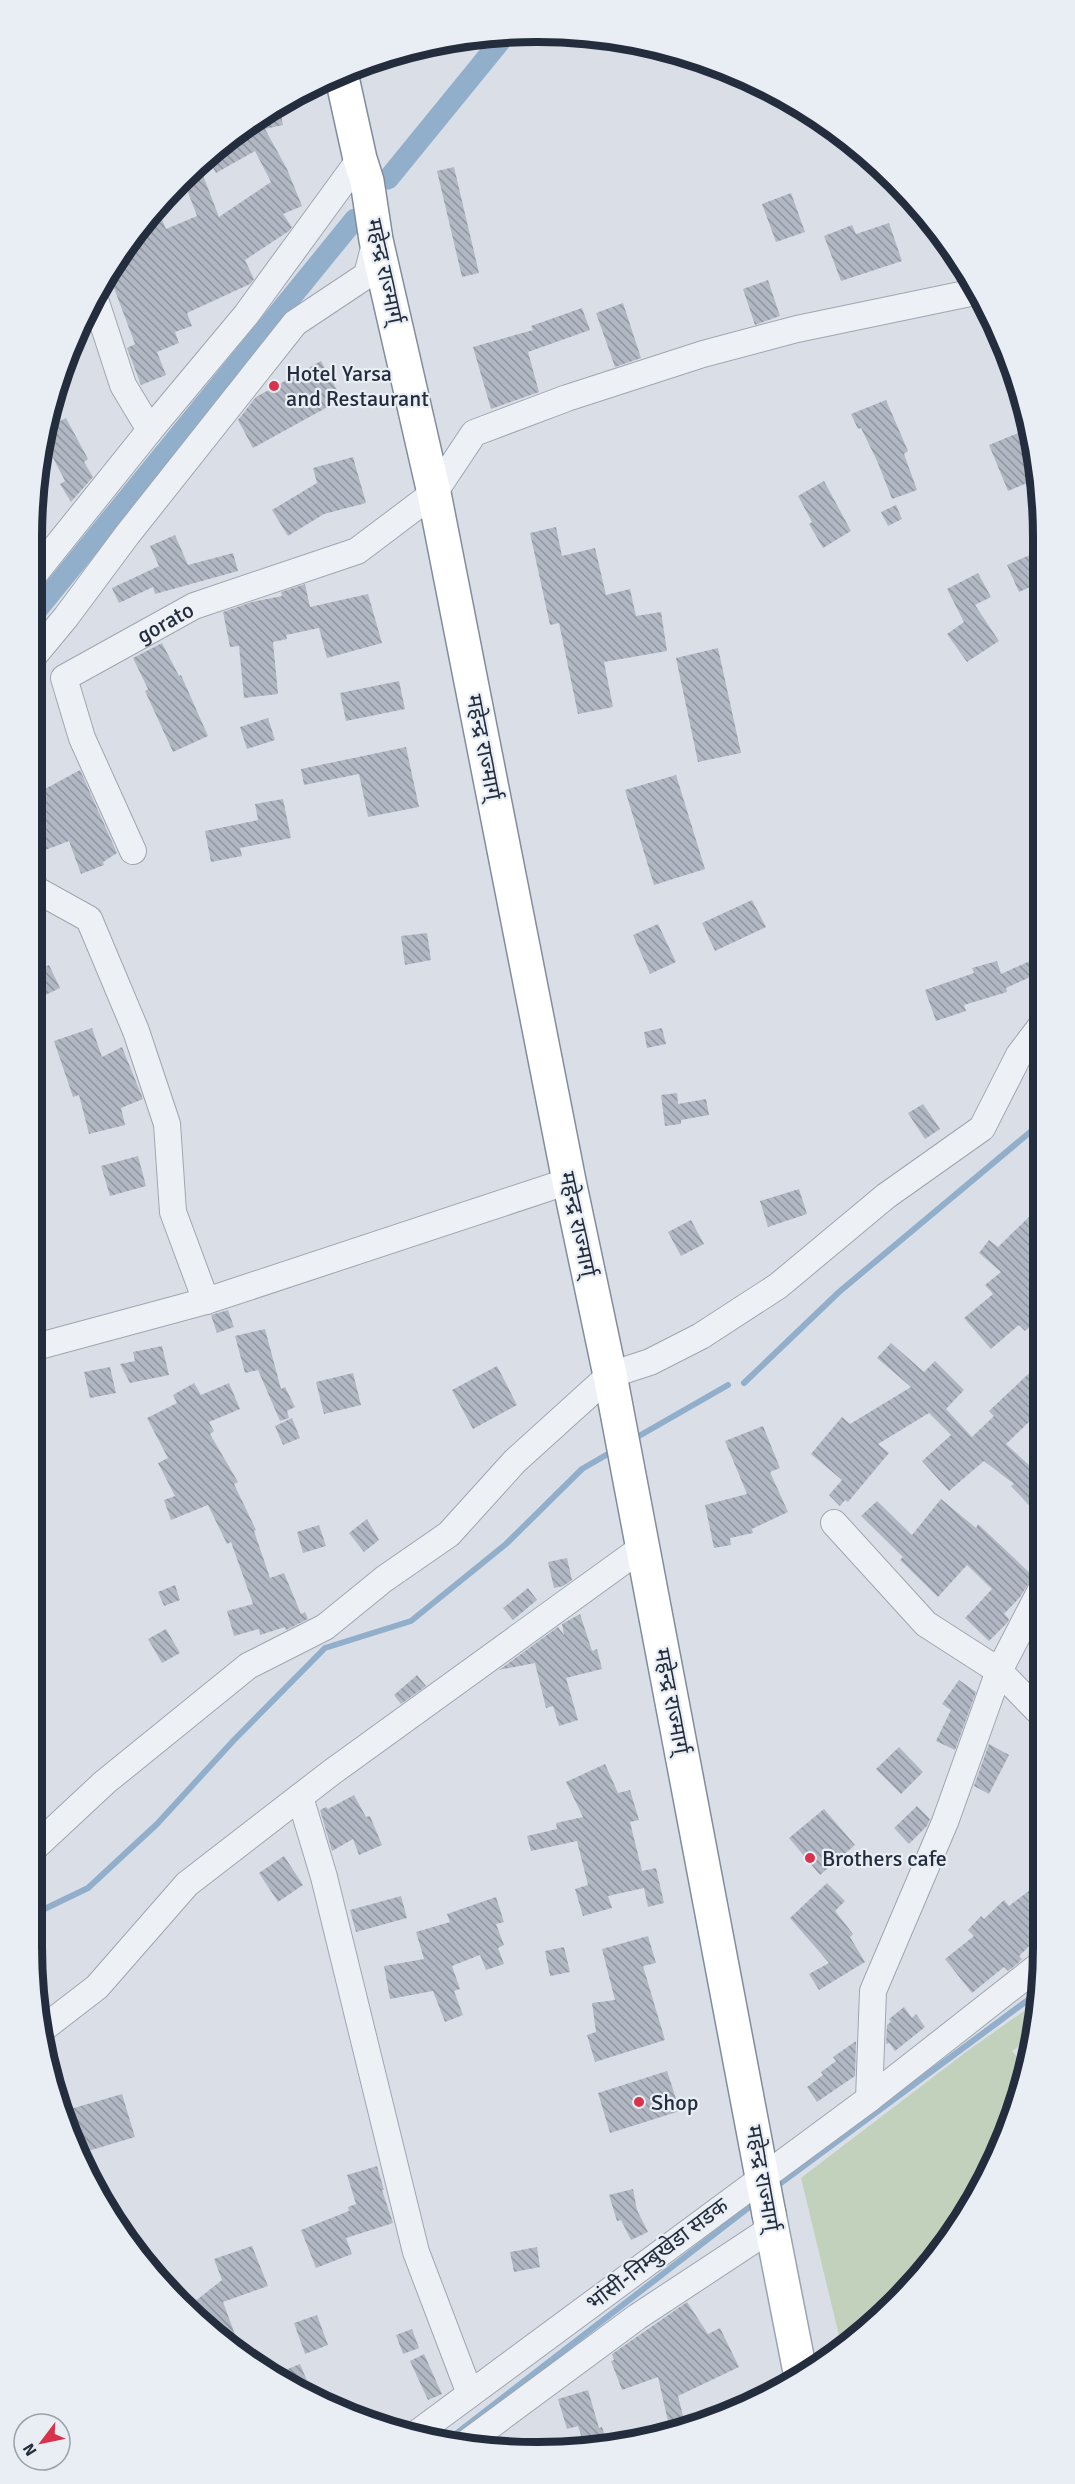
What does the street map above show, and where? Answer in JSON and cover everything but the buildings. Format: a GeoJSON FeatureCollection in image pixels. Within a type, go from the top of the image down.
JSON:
{"type":"FeatureCollection","features":[{"type":"Feature","properties":{"kind":"main road","name":"महेन्द्र राज्मार्ग्"},"geometry":{"type":"LineString","coordinates":[[343,82],[367,181],[376,240],[434,493],[569,1181],[612,1384],[799,2367]]}},
{"type":"Feature","properties":{"kind":"street"},"geometry":{"type":"LineString","coordinates":[[42,565],[246,315],[360,159]]}},
{"type":"Feature","properties":{"kind":"street"},"geometry":{"type":"LineString","coordinates":[[42,646],[295,323],[367,275],[376,240]]}},
{"type":"Feature","properties":{"kind":"street"},"geometry":{"type":"LineString","coordinates":[[434,493],[474,433],[567,398],[703,354],[797,329],[969,293]]}},
{"type":"Feature","properties":{"kind":"street"},"geometry":{"type":"LineString","coordinates":[[98,309],[123,385],[150,430]]}},
{"type":"Feature","properties":{"kind":"street","name":"gorato"},"geometry":{"type":"LineString","coordinates":[[133,851],[82,738],[64,678],[194,606],[357,551],[434,493]]}},
{"type":"Feature","properties":{"kind":"street"},"geometry":{"type":"LineString","coordinates":[[42,893],[89,919],[136,1031],[167,1124],[173,1212],[206,1300]]}},
{"type":"Feature","properties":{"kind":"street"},"geometry":{"type":"LineString","coordinates":[[42,1841],[105,1782],[249,1666],[325,1627],[384,1579],[449,1534],[515,1461],[612,1384],[701,1336],[778,1286],[886,1196],[982,1128],[1018,1054],[1033,1036]]}},
{"type":"Feature","properties":{"kind":"street"},"geometry":{"type":"LineString","coordinates":[[42,1345],[206,1300],[569,1181]]}},
{"type":"Feature","properties":{"kind":"street"},"geometry":{"type":"LineString","coordinates":[[834,1523],[926,1624],[999,1671],[1033,1706]]}},
{"type":"Feature","properties":{"kind":"street"},"geometry":{"type":"LineString","coordinates":[[49,2024],[98,1987],[187,1884],[300,1797],[643,1547]]}},
{"type":"Feature","properties":{"kind":"street"},"geometry":{"type":"LineString","coordinates":[[869,2099],[873,1991],[945,1822],[999,1671],[1033,1605]]}},
{"type":"Feature","properties":{"kind":"street"},"geometry":{"type":"LineString","coordinates":[[300,1797],[324,1877],[416,2252],[470,2394]]}},
{"type":"Feature","properties":{"kind":"street","name":"भांसी-निम्बुखेडा सडक"},"geometry":{"type":"LineString","coordinates":[[424,2428],[470,2394],[767,2200],[869,2099],[1032,1971]]}},
{"type":"Feature","properties":{"kind":"street"},"geometry":{"type":"LineString","coordinates":[[473,2438],[637,2317],[767,2200]]}},
{"type":"Feature","properties":{"kind":"green space"},"geometry":{"type":"Polygon","coordinates":[[[1029,2007],[1023,2044],[1012,2051],[1019,2060],[1007,2106],[982,2166],[967,2194],[931,2248],[910,2273],[888,2297],[840,2339],[801,2178],[966,2052],[1029,2007]]]}},
{"type":"Feature","properties":{"kind":"waterway"},"geometry":{"type":"LineString","coordinates":[[388,179],[498,44]]}},
{"type":"Feature","properties":{"kind":"waterway"},"geometry":{"type":"LineString","coordinates":[[42,604],[355,219]]}},
{"type":"Feature","properties":{"kind":"waterway"},"geometry":{"type":"LineString","coordinates":[[744,1383],[839,1292],[1033,1130]]}},
{"type":"Feature","properties":{"kind":"waterway"},"geometry":{"type":"LineString","coordinates":[[632,1440],[728,1385]]}},
{"type":"Feature","properties":{"kind":"waterway"},"geometry":{"type":"LineString","coordinates":[[42,1910],[88,1888],[157,1824],[234,1740],[325,1648],[411,1621],[506,1544],[582,1469],[613,1451]]}},
{"type":"Feature","properties":{"kind":"waterway"},"geometry":{"type":"LineString","coordinates":[[774,2188],[1030,1998]]}},
{"type":"Feature","properties":{"kind":"waterway"},"geometry":{"type":"LineString","coordinates":[[455,2435],[756,2202]]}},
{"type":"Feature","properties":{"kind":"place","name":"Hotel Yarsa and Restaurant"},"geometry":{"type":"Point","coordinates":[274,386]}},
{"type":"Feature","properties":{"kind":"place","name":"Brothers cafe"},"geometry":{"type":"Point","coordinates":[810,1858]}},
{"type":"Feature","properties":{"kind":"place","name":"Shop"},"geometry":{"type":"Point","coordinates":[639,2102]}}]}
